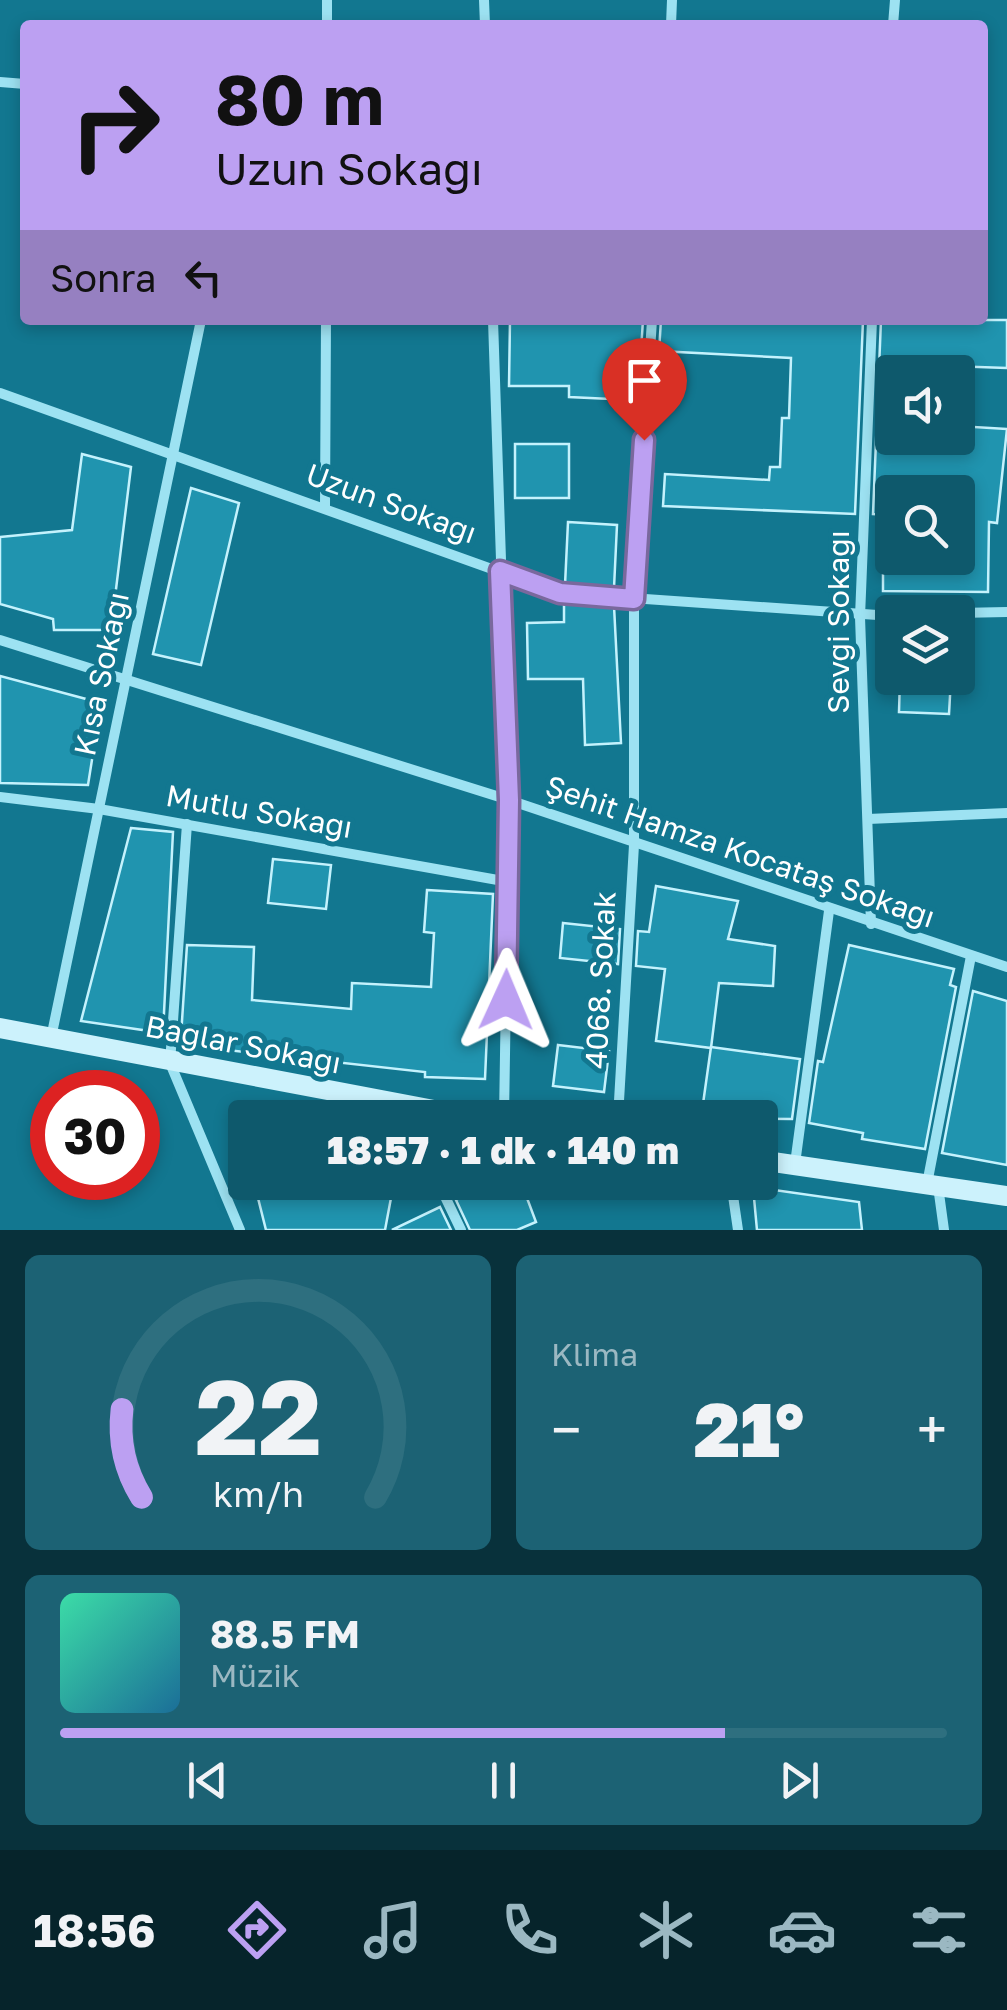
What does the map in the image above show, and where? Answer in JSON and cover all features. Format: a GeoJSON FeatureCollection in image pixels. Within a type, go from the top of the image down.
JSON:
{"type":"FeatureCollection","features":[{"type":"Feature","properties":{"kind":"main road","name":"Bağlar Sokağı"},"geometry":{"type":"LineString","coordinates":[[0,1028],[349,1100]]}},
{"type":"Feature","properties":{"kind":"main road"},"geometry":{"type":"LineString","coordinates":[[778,1162],[1007,1196]]}},
{"type":"Feature","properties":{"kind":"street","name":"Kısa Sokağı"},"geometry":{"type":"LineString","coordinates":[[51,1038],[200,325]]}},
{"type":"Feature","properties":{"kind":"street"},"geometry":{"type":"LineString","coordinates":[[325,506],[326,325]]}},
{"type":"Feature","properties":{"kind":"street"},"geometry":{"type":"LineString","coordinates":[[493,325],[509,800],[504,1100]]}},
{"type":"Feature","properties":{"kind":"street","name":"4068. Sokak"},"geometry":{"type":"LineString","coordinates":[[619,1100],[634,845],[634,599],[652,325]]}},
{"type":"Feature","properties":{"kind":"street","name":"Sevgi Sokağı"},"geometry":{"type":"LineString","coordinates":[[871,924],[860,617],[872,325]]}},
{"type":"Feature","properties":{"kind":"street","name":"Uzun Sokağı"},"geometry":{"type":"LineString","coordinates":[[0,393],[560,593],[875,617]]}},
{"type":"Feature","properties":{"kind":"street"},"geometry":{"type":"LineString","coordinates":[[975,613],[1007,612]]}},
{"type":"Feature","properties":{"kind":"street","name":"Şehit Hamza Kocataş Sokağı"},"geometry":{"type":"LineString","coordinates":[[0,640],[509,800],[829,911],[1007,967]]}},
{"type":"Feature","properties":{"kind":"street","name":"Mutlu Sokağı"},"geometry":{"type":"LineString","coordinates":[[0,796],[99,809],[509,882]]}},
{"type":"Feature","properties":{"kind":"street"},"geometry":{"type":"LineString","coordinates":[[868,818],[1007,813]]}},
{"type":"Feature","properties":{"kind":"street"},"geometry":{"type":"LineString","coordinates":[[187,824],[170,1063],[239,1230]]}},
{"type":"Feature","properties":{"kind":"street"},"geometry":{"type":"LineString","coordinates":[[795,1164],[829,911]]}},
{"type":"Feature","properties":{"kind":"street"},"geometry":{"type":"LineString","coordinates":[[944,1230],[933,1184],[971,956]]}},
{"type":"Feature","properties":{"kind":"street"},"geometry":{"type":"LineString","coordinates":[[447,1200],[461,1230]]}},
{"type":"Feature","properties":{"kind":"street"},"geometry":{"type":"LineString","coordinates":[[734,1200],[738,1230]]}},
{"type":"Feature","properties":{"kind":"building"},"geometry":{"type":"Polygon","coordinates":[[[988,320],[1007,320],[1007,368],[975,367],[975,355],[880,355],[881,325],[988,325],[988,320]]]}},
{"type":"Feature","properties":{"kind":"building"},"geometry":{"type":"Polygon","coordinates":[[[510,325],[643,325],[641,350],[635,350],[632,400],[569,397],[569,386],[509,386],[510,325]]]}},
{"type":"Feature","properties":{"kind":"building"},"geometry":{"type":"Polygon","coordinates":[[[661,325],[863,325],[855,514],[663,506],[665,474],[769,480],[770,467],[780,467],[782,418],[789,418],[791,358],[659,351],[661,325]]]}},
{"type":"Feature","properties":{"kind":"building"},"geometry":{"type":"Polygon","coordinates":[[[975,427],[1007,429],[997,523],[989,522],[988,592],[883,591],[883,575],[975,575],[975,475],[875,475],[873,514],[875,455],[975,455],[975,427]]]}},
{"type":"Feature","properties":{"kind":"building"},"geometry":{"type":"Polygon","coordinates":[[[515,444],[569,444],[569,498],[515,498],[515,444]]]}},
{"type":"Feature","properties":{"kind":"building"},"geometry":{"type":"Polygon","coordinates":[[[82,454],[131,467],[111,630],[54,630],[53,619],[0,604],[0,537],[72,530],[82,454]]]}},
{"type":"Feature","properties":{"kind":"building"},"geometry":{"type":"Polygon","coordinates":[[[191,488],[239,503],[201,665],[153,654],[191,488]]]}},
{"type":"Feature","properties":{"kind":"building"},"geometry":{"type":"Polygon","coordinates":[[[568,522],[617,525],[614,588],[565,585],[568,522]]]}},
{"type":"Feature","properties":{"kind":"building"},"geometry":{"type":"Polygon","coordinates":[[[564,602],[614,606],[621,743],[585,745],[583,679],[528,679],[527,623],[564,622],[564,602]]]}},
{"type":"Feature","properties":{"kind":"building"},"geometry":{"type":"Polygon","coordinates":[[[0,676],[101,703],[88,785],[0,783],[0,676]]]}},
{"type":"Feature","properties":{"kind":"building"},"geometry":{"type":"Polygon","coordinates":[[[900,695],[950,695],[949,714],[899,712],[900,695]]]}},
{"type":"Feature","properties":{"kind":"building"},"geometry":{"type":"Polygon","coordinates":[[[131,828],[173,832],[163,1033],[81,1021],[131,828]]]}},
{"type":"Feature","properties":{"kind":"building"},"geometry":{"type":"Polygon","coordinates":[[[273,859],[331,865],[326,909],[268,903],[273,859]]]}},
{"type":"Feature","properties":{"kind":"building"},"geometry":{"type":"Polygon","coordinates":[[[656,886],[738,901],[728,939],[775,946],[773,986],[719,983],[711,1048],[656,1041],[665,969],[636,966],[638,931],[649,932],[656,886]]]}},
{"type":"Feature","properties":{"kind":"building"},"geometry":{"type":"Polygon","coordinates":[[[427,890],[493,894],[485,1079],[425,1077],[425,1072],[191,1046],[191,1038],[181,1036],[187,945],[254,947],[252,1000],[351,1009],[352,983],[431,987],[434,933],[424,932],[427,890]]]}},
{"type":"Feature","properties":{"kind":"building"},"geometry":{"type":"Polygon","coordinates":[[[563,923],[620,929],[618,964],[560,958],[563,923]]]}},
{"type":"Feature","properties":{"kind":"building"},"geometry":{"type":"Polygon","coordinates":[[[849,945],[954,969],[950,985],[956,987],[925,1149],[862,1139],[863,1133],[809,1123],[818,1061],[823,1062],[849,945]]]}},
{"type":"Feature","properties":{"kind":"building"},"geometry":{"type":"Polygon","coordinates":[[[973,991],[1007,1001],[1007,1165],[942,1153],[973,991]]]}},
{"type":"Feature","properties":{"kind":"building"},"geometry":{"type":"Polygon","coordinates":[[[558,1045],[609,1051],[604,1092],[553,1086],[558,1045]]]}},
{"type":"Feature","properties":{"kind":"building"},"geometry":{"type":"Polygon","coordinates":[[[711,1047],[800,1059],[792,1119],[778,1119],[778,1100],[704,1100],[711,1047]]]}},
{"type":"Feature","properties":{"kind":"building"},"geometry":{"type":"Polygon","coordinates":[[[778,1191],[859,1202],[862,1230],[757,1230],[754,1200],[778,1200],[778,1191]]]}},
{"type":"Feature","properties":{"kind":"building"},"geometry":{"type":"Polygon","coordinates":[[[258,1200],[391,1200],[385,1230],[266,1230],[258,1200]]]}},
{"type":"Feature","properties":{"kind":"building"},"geometry":{"type":"Polygon","coordinates":[[[456,1200],[528,1200],[536,1222],[517,1230],[470,1230],[456,1200]]]}},
{"type":"Feature","properties":{"kind":"building"},"geometry":{"type":"Polygon","coordinates":[[[440,1207],[451,1230],[392,1230],[440,1207]]]}},
{"type":"Feature","properties":{"kind":"route"},"geometry":{"type":"LineString","coordinates":[[506,1000],[509,800],[500,571],[560,593],[634,599],[644,440]]}}]}
